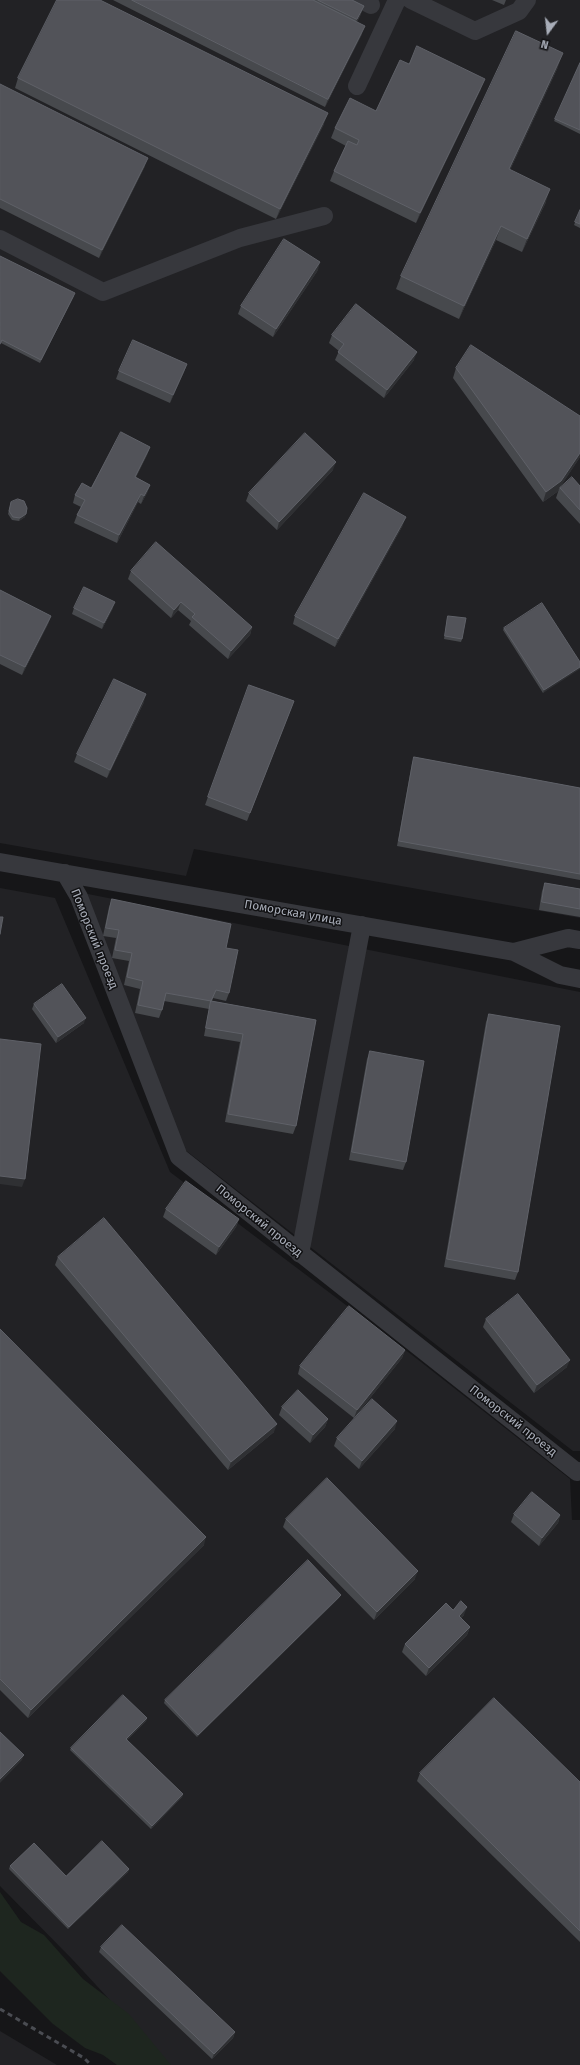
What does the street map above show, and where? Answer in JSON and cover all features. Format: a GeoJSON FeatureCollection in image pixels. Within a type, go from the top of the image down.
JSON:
{"type":"FeatureCollection","features":[{"type":"Feature","properties":{"kind":"street"},"geometry":{"type":"LineString","coordinates":[[357,86],[397,0]]}},
{"type":"Feature","properties":{"kind":"street"},"geometry":{"type":"LineString","coordinates":[[411,0],[475,31],[519,11],[527,0]]}},
{"type":"Feature","properties":{"kind":"street"},"geometry":{"type":"LineString","coordinates":[[0,239],[103,292],[240,238],[324,216]]}},
{"type":"Feature","properties":{"kind":"street","name":"Поморская улица"},"geometry":{"type":"LineString","coordinates":[[0,862],[514,952],[560,975],[580,979]]}},
{"type":"Feature","properties":{"kind":"street","name":"Поморский проезд"},"geometry":{"type":"LineString","coordinates":[[65,873],[79,897],[178,1157],[577,1472],[580,1471]]}},
{"type":"Feature","properties":{"kind":"street"},"geometry":{"type":"LineString","coordinates":[[300,1254],[362,925]]}},
{"type":"Feature","properties":{"kind":"street"},"geometry":{"type":"LineString","coordinates":[[514,952],[568,938],[580,940]]}},
{"type":"Feature","properties":{"kind":"shaded area"},"geometry":{"type":"Polygon","coordinates":[[[0,0],[580,0],[580,918],[194,849],[186,876],[0,843],[0,0]]]}},
{"type":"Feature","properties":{"kind":"shaded area"},"geometry":{"type":"Polygon","coordinates":[[[0,888],[55,898],[170,1172],[412,1355],[570,1479],[572,1520],[580,1520],[580,2065],[170,2065],[72,1959],[0,1886],[0,888]]]}},
{"type":"Feature","properties":{"kind":"shaded area"},"geometry":{"type":"Polygon","coordinates":[[[83,893],[580,992],[580,1451],[573,1451],[180,1146],[83,893]]]}},
{"type":"Feature","properties":{"kind":"shaded area"},"geometry":{"type":"Polygon","coordinates":[[[0,1892],[21,1922],[44,1935],[83,1979],[129,2014],[171,2065],[117,2065],[103,2055],[85,2048],[53,2024],[0,1971],[0,1892]]]}},
{"type":"Feature","properties":{"kind":"shaded area"},"geometry":{"type":"Polygon","coordinates":[[[0,2031],[57,2065],[0,2065],[0,2031]]]}},
{"type":"Feature","properties":{"kind":"building"},"geometry":{"type":"Polygon","coordinates":[[[57,0],[100,0],[328,113],[280,209],[18,78],[57,0]]]}},
{"type":"Feature","properties":{"kind":"building"},"geometry":{"type":"Polygon","coordinates":[[[132,0],[313,0],[365,26],[328,99],[132,0]]]}},
{"type":"Feature","properties":{"kind":"building"},"geometry":{"type":"Polygon","coordinates":[[[318,0],[352,0],[364,6],[357,19],[318,0]]]}},
{"type":"Feature","properties":{"kind":"building"},"geometry":{"type":"Polygon","coordinates":[[[516,31],[563,53],[509,169],[550,189],[527,239],[501,226],[464,306],[401,276],[516,31]]]}},
{"type":"Feature","properties":{"kind":"building"},"geometry":{"type":"Polygon","coordinates":[[[417,46],[485,79],[420,213],[334,171],[348,141],[357,145],[359,140],[335,128],[350,98],[376,111],[400,60],[409,64],[417,46]]]}},
{"type":"Feature","properties":{"kind":"building"},"geometry":{"type":"Polygon","coordinates":[[[580,63],[580,130],[555,119],[580,63]]]}},
{"type":"Feature","properties":{"kind":"building"},"geometry":{"type":"Polygon","coordinates":[[[0,84],[148,158],[102,250],[0,199],[0,84]]]}},
{"type":"Feature","properties":{"kind":"building"},"geometry":{"type":"Polygon","coordinates":[[[580,210],[580,224],[575,222],[580,210]]]}},
{"type":"Feature","properties":{"kind":"building"},"geometry":{"type":"Polygon","coordinates":[[[284,239],[320,262],[276,329],[241,306],[284,239]]]}},
{"type":"Feature","properties":{"kind":"building"},"geometry":{"type":"Polygon","coordinates":[[[0,256],[75,293],[41,360],[2,340],[0,344],[0,256]]]}},
{"type":"Feature","properties":{"kind":"building"},"geometry":{"type":"Polygon","coordinates":[[[356,304],[417,352],[387,390],[338,352],[344,344],[332,335],[356,304]]]}},
{"type":"Feature","properties":{"kind":"building"},"geometry":{"type":"Polygon","coordinates":[[[133,340],[187,364],[173,395],[119,371],[133,340]]]}},
{"type":"Feature","properties":{"kind":"building"},"geometry":{"type":"Polygon","coordinates":[[[471,345],[580,416],[580,453],[561,481],[546,492],[456,368],[471,345]]]}},
{"type":"Feature","properties":{"kind":"building"},"geometry":{"type":"Polygon","coordinates":[[[121,432],[150,447],[135,477],[150,485],[144,496],[141,494],[119,535],[77,515],[85,500],[75,495],[82,483],[91,488],[121,432]]]}},
{"type":"Feature","properties":{"kind":"building"},"geometry":{"type":"Polygon","coordinates":[[[305,433],[336,462],[279,522],[249,493],[305,433]]]}},
{"type":"Feature","properties":{"kind":"building"},"geometry":{"type":"Polygon","coordinates":[[[572,477],[580,486],[580,510],[560,488],[572,477]]]}},
{"type":"Feature","properties":{"kind":"building"},"geometry":{"type":"Polygon","coordinates":[[[364,493],[406,517],[338,639],[295,616],[364,493]]]}},
{"type":"Feature","properties":{"kind":"building"},"geometry":{"type":"Polygon","coordinates":[[[18,499],[24,501],[27,508],[26,514],[20,518],[13,517],[9,511],[11,502],[18,499]]]}},
{"type":"Feature","properties":{"kind":"building"},"geometry":{"type":"Polygon","coordinates":[[[156,542],[252,627],[231,651],[192,617],[195,614],[181,602],[174,610],[131,571],[156,542]]]}},
{"type":"Feature","properties":{"kind":"building"},"geometry":{"type":"Polygon","coordinates":[[[84,587],[115,602],[104,623],[74,608],[84,587]]]}},
{"type":"Feature","properties":{"kind":"building"},"geometry":{"type":"Polygon","coordinates":[[[0,590],[51,616],[25,667],[0,655],[0,590]]]}},
{"type":"Feature","properties":{"kind":"building"},"geometry":{"type":"Polygon","coordinates":[[[542,603],[580,662],[580,667],[544,690],[504,628],[542,603]]]}},
{"type":"Feature","properties":{"kind":"building"},"geometry":{"type":"Polygon","coordinates":[[[448,616],[466,618],[462,639],[445,636],[448,616]]]}},
{"type":"Feature","properties":{"kind":"building"},"geometry":{"type":"Polygon","coordinates":[[[114,679],[146,694],[110,770],[77,754],[114,679]]]}},
{"type":"Feature","properties":{"kind":"building"},"geometry":{"type":"Polygon","coordinates":[[[249,685],[294,701],[250,813],[208,797],[249,685]]]}},
{"type":"Feature","properties":{"kind":"building"},"geometry":{"type":"Polygon","coordinates":[[[414,757],[580,788],[580,874],[399,841],[414,757]]]}},
{"type":"Feature","properties":{"kind":"building"},"geometry":{"type":"Polygon","coordinates":[[[545,883],[580,889],[580,909],[542,902],[545,883]]]}},
{"type":"Feature","properties":{"kind":"building"},"geometry":{"type":"Polygon","coordinates":[[[112,899],[231,924],[226,948],[238,950],[229,993],[216,990],[211,1001],[166,993],[162,1010],[138,1005],[143,981],[127,977],[132,953],[115,950],[119,930],[106,928],[112,899]]]}},
{"type":"Feature","properties":{"kind":"building"},"geometry":{"type":"Polygon","coordinates":[[[0,917],[3,917],[0,934],[0,917]]]}},
{"type":"Feature","properties":{"kind":"building"},"geometry":{"type":"Polygon","coordinates":[[[62,984],[86,1018],[58,1037],[34,1004],[62,984]]]}},
{"type":"Feature","properties":{"kind":"building"},"geometry":{"type":"Polygon","coordinates":[[[211,1001],[316,1020],[296,1126],[228,1114],[243,1034],[206,1028],[211,1001]]]}},
{"type":"Feature","properties":{"kind":"building"},"geometry":{"type":"Polygon","coordinates":[[[489,1014],[560,1026],[518,1272],[447,1259],[489,1014]]]}},
{"type":"Feature","properties":{"kind":"building"},"geometry":{"type":"Polygon","coordinates":[[[0,1039],[41,1044],[25,1179],[0,1176],[0,1039]]]}},
{"type":"Feature","properties":{"kind":"building"},"geometry":{"type":"Polygon","coordinates":[[[370,1051],[424,1061],[406,1162],[352,1152],[370,1051]]]}},
{"type":"Feature","properties":{"kind":"building"},"geometry":{"type":"Polygon","coordinates":[[[186,1181],[239,1219],[219,1247],[166,1209],[186,1181]]]}},
{"type":"Feature","properties":{"kind":"building"},"geometry":{"type":"Polygon","coordinates":[[[104,1218],[277,1424],[231,1462],[58,1257],[104,1218]]]}},
{"type":"Feature","properties":{"kind":"building"},"geometry":{"type":"Polygon","coordinates":[[[518,1294],[570,1360],[537,1385],[486,1319],[518,1294]]]}},
{"type":"Feature","properties":{"kind":"building"},"geometry":{"type":"Polygon","coordinates":[[[349,1306],[405,1350],[357,1410],[300,1366],[349,1306]]]}},
{"type":"Feature","properties":{"kind":"building"},"geometry":{"type":"Polygon","coordinates":[[[0,1329],[206,1537],[31,1710],[0,1679],[0,1329]]]}},
{"type":"Feature","properties":{"kind":"building"},"geometry":{"type":"Polygon","coordinates":[[[298,1390],[328,1419],[313,1435],[282,1407],[298,1390]]]}},
{"type":"Feature","properties":{"kind":"building"},"geometry":{"type":"Polygon","coordinates":[[[372,1399],[397,1421],[362,1461],[337,1438],[372,1399]]]}},
{"type":"Feature","properties":{"kind":"building"},"geometry":{"type":"Polygon","coordinates":[[[327,1478],[418,1571],[377,1612],[286,1519],[327,1478]]]}},
{"type":"Feature","properties":{"kind":"building"},"geometry":{"type":"Polygon","coordinates":[[[532,1492],[560,1515],[542,1538],[514,1514],[532,1492]]]}},
{"type":"Feature","properties":{"kind":"building"},"geometry":{"type":"Polygon","coordinates":[[[308,1560],[341,1595],[198,1735],[165,1700],[308,1560]]]}},
{"type":"Feature","properties":{"kind":"building"},"geometry":{"type":"Polygon","coordinates":[[[461,1601],[467,1607],[459,1616],[470,1627],[429,1668],[405,1644],[446,1603],[453,1610],[461,1601]]]}},
{"type":"Feature","properties":{"kind":"building"},"geometry":{"type":"Polygon","coordinates":[[[123,1695],[147,1718],[126,1739],[183,1794],[152,1826],[71,1748],[123,1695]]]}},
{"type":"Feature","properties":{"kind":"building"},"geometry":{"type":"Polygon","coordinates":[[[494,1698],[580,1782],[580,1931],[420,1773],[494,1698]]]}},
{"type":"Feature","properties":{"kind":"building"},"geometry":{"type":"Polygon","coordinates":[[[0,1732],[24,1755],[0,1779],[0,1732]]]}},
{"type":"Feature","properties":{"kind":"building"},"geometry":{"type":"Polygon","coordinates":[[[102,1841],[129,1869],[69,1927],[10,1866],[34,1843],[66,1876],[102,1841]]]}},
{"type":"Feature","properties":{"kind":"building"},"geometry":{"type":"Polygon","coordinates":[[[122,1925],[235,2032],[214,2054],[101,1947],[122,1925]]]}},
{"type":"Feature","properties":{"kind":"railway"},"geometry":{"type":"LineString","coordinates":[[0,2009],[84,2058],[91,2065]]}}]}
